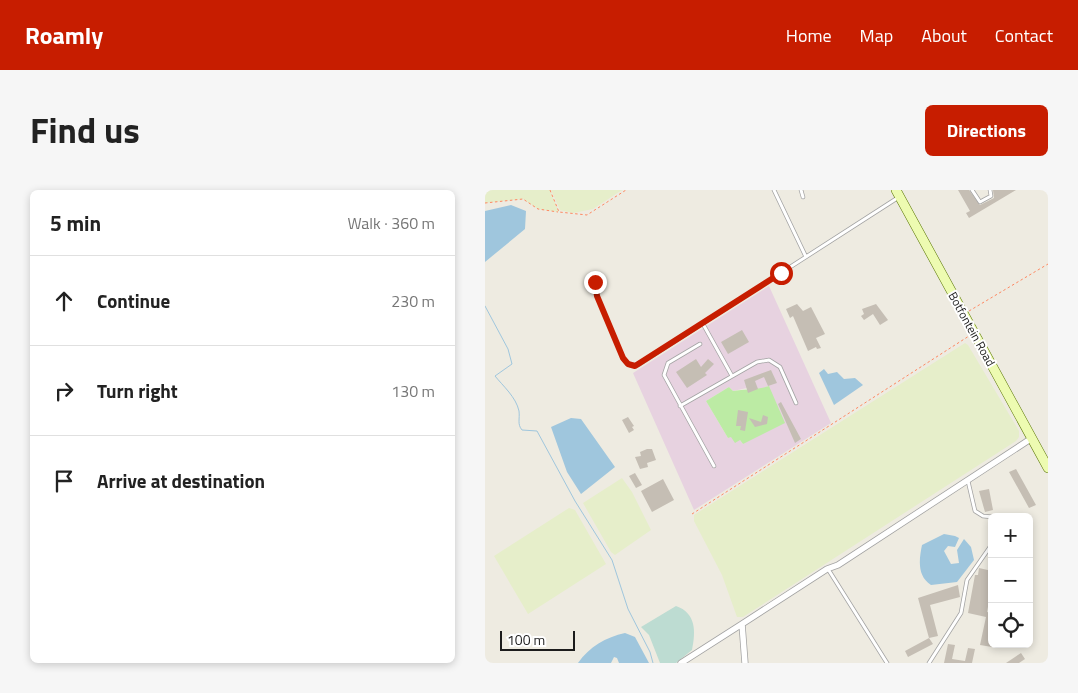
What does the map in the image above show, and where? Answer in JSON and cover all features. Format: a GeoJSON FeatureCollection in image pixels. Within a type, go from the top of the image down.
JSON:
{"type":"FeatureCollection","features":[{"type":"Feature","properties":{"kind":"main road","name":"Botfontein Road"},"geometry":{"type":"LineString","coordinates":[[898,193],[1048,468]]}},
{"type":"Feature","properties":{"kind":"street"},"geometry":{"type":"LineString","coordinates":[[681,663],[827,569],[838,565],[1032,438]]}},
{"type":"Feature","properties":{"kind":"street"},"geometry":{"type":"LineString","coordinates":[[742,624],[745,663]]}},
{"type":"Feature","properties":{"kind":"lane"},"geometry":{"type":"LineString","coordinates":[[774,190],[806,256]]}},
{"type":"Feature","properties":{"kind":"lane"},"geometry":{"type":"LineString","coordinates":[[801,190],[803,197]]}},
{"type":"Feature","properties":{"kind":"lane"},"geometry":{"type":"LineString","coordinates":[[972,190],[980,202],[991,196],[990,190]]}},
{"type":"Feature","properties":{"kind":"lane"},"geometry":{"type":"LineString","coordinates":[[595,282],[597,296],[605,319],[624,360],[630,365],[641,364],[898,193]]}},
{"type":"Feature","properties":{"kind":"lane"},"geometry":{"type":"LineString","coordinates":[[703,324],[732,376]]}},
{"type":"Feature","properties":{"kind":"lane"},"geometry":{"type":"LineString","coordinates":[[700,344],[668,363],[664,370],[664,377],[713,466]]}},
{"type":"Feature","properties":{"kind":"lane"},"geometry":{"type":"LineString","coordinates":[[680,406],[757,362],[772,361],[782,370],[796,403]]}},
{"type":"Feature","properties":{"kind":"lane"},"geometry":{"type":"LineString","coordinates":[[968,480],[975,511],[978,514],[988,516]]}},
{"type":"Feature","properties":{"kind":"lane"},"geometry":{"type":"LineString","coordinates":[[929,663],[961,613],[967,580],[988,550]]}},
{"type":"Feature","properties":{"kind":"lane"},"geometry":{"type":"LineString","coordinates":[[827,569],[887,663]]}},
{"type":"Feature","properties":{"kind":"path"},"geometry":{"type":"LineString","coordinates":[[549,190],[559,212]]}},
{"type":"Feature","properties":{"kind":"path"},"geometry":{"type":"LineString","coordinates":[[485,203],[523,199],[538,209],[587,215],[626,190]]}},
{"type":"Feature","properties":{"kind":"path"},"geometry":{"type":"LineString","coordinates":[[964,314],[1048,264]]}},
{"type":"Feature","properties":{"kind":"path"},"geometry":{"type":"LineString","coordinates":[[692,514],[974,333]]}},
{"type":"Feature","properties":{"kind":"shaded area"},"geometry":{"type":"Polygon","coordinates":[[[511,205],[526,211],[525,229],[485,262],[485,211],[511,205]]]}},
{"type":"Feature","properties":{"kind":"shaded area"},"geometry":{"type":"Polygon","coordinates":[[[769,286],[831,423],[694,510],[633,373],[769,286]],[[769,386],[761,389],[747,388],[733,391],[729,387],[706,401],[728,438],[731,436],[740,440],[743,444],[769,386]]]}},
{"type":"Feature","properties":{"kind":"shaded area"},"geometry":{"type":"Polygon","coordinates":[[[824,369],[828,374],[837,372],[844,379],[855,378],[863,385],[834,405],[819,373],[824,369]]]}},
{"type":"Feature","properties":{"kind":"shaded area"},"geometry":{"type":"Polygon","coordinates":[[[571,418],[581,419],[615,467],[581,494],[567,472],[551,427],[571,418]]]}},
{"type":"Feature","properties":{"kind":"shaded area"},"geometry":{"type":"Polygon","coordinates":[[[944,534],[959,538],[955,547],[948,546],[944,551],[951,564],[959,563],[957,550],[964,539],[971,547],[974,560],[957,582],[931,585],[926,581],[921,572],[920,556],[922,545],[944,534]]]}},
{"type":"Feature","properties":{"kind":"shaded area"},"geometry":{"type":"Polygon","coordinates":[[[676,606],[688,613],[691,618],[694,630],[692,650],[676,663],[660,663],[649,635],[641,627],[676,606]]]}},
{"type":"Feature","properties":{"kind":"shaded area"},"geometry":{"type":"Polygon","coordinates":[[[625,633],[635,637],[649,663],[619,663],[617,658],[614,657],[611,663],[578,663],[587,652],[599,644],[611,637],[625,633]]]}},
{"type":"Feature","properties":{"kind":"green space"},"geometry":{"type":"Polygon","coordinates":[[[485,190],[550,190],[559,212],[538,209],[523,199],[485,203],[485,190]]]}},
{"type":"Feature","properties":{"kind":"green space"},"geometry":{"type":"Polygon","coordinates":[[[551,190],[622,190],[593,209],[573,213],[560,210],[551,190]]]}},
{"type":"Feature","properties":{"kind":"green space"},"geometry":{"type":"Polygon","coordinates":[[[965,343],[968,345],[1019,431],[1019,437],[1016,441],[743,617],[737,617],[722,575],[694,521],[694,515],[965,343]]]}},
{"type":"Feature","properties":{"kind":"green space"},"geometry":{"type":"Polygon","coordinates":[[[769,386],[785,423],[743,444],[740,440],[735,443],[731,437],[728,438],[706,401],[729,387],[733,391],[769,386]]]}},
{"type":"Feature","properties":{"kind":"green space"},"geometry":{"type":"Polygon","coordinates":[[[622,478],[632,492],[651,530],[615,555],[611,552],[583,503],[622,478]]]}},
{"type":"Feature","properties":{"kind":"green space"},"geometry":{"type":"Polygon","coordinates":[[[569,508],[575,510],[606,564],[528,614],[494,556],[569,508]]]}},
{"type":"Feature","properties":{"kind":"building"},"geometry":{"type":"Polygon","coordinates":[[[958,190],[969,190],[980,205],[994,198],[993,190],[1016,190],[969,218],[966,213],[970,211],[958,190]]]}},
{"type":"Feature","properties":{"kind":"building"},"geometry":{"type":"Polygon","coordinates":[[[797,304],[803,311],[811,307],[825,334],[816,338],[821,348],[817,349],[816,347],[808,351],[793,316],[790,318],[786,309],[797,304]]]}},
{"type":"Feature","properties":{"kind":"building"},"geometry":{"type":"Polygon","coordinates":[[[876,304],[888,320],[880,325],[873,314],[864,320],[861,316],[864,314],[862,309],[876,304]]]}},
{"type":"Feature","properties":{"kind":"building"},"geometry":{"type":"Polygon","coordinates":[[[742,330],[749,342],[728,354],[721,342],[742,330]]]}},
{"type":"Feature","properties":{"kind":"building"},"geometry":{"type":"Polygon","coordinates":[[[696,359],[701,367],[708,359],[714,364],[705,373],[707,375],[687,388],[676,372],[696,359]]]}},
{"type":"Feature","properties":{"kind":"building"},"geometry":{"type":"Polygon","coordinates":[[[771,370],[777,383],[768,386],[764,377],[755,381],[758,389],[748,393],[744,380],[771,370]]]}},
{"type":"Feature","properties":{"kind":"building"},"geometry":{"type":"Polygon","coordinates":[[[781,402],[801,439],[795,443],[778,404],[781,402]]]}},
{"type":"Feature","properties":{"kind":"building"},"geometry":{"type":"Polygon","coordinates":[[[738,410],[748,412],[745,431],[740,430],[741,426],[736,426],[738,410]]]}},
{"type":"Feature","properties":{"kind":"building"},"geometry":{"type":"Polygon","coordinates":[[[763,415],[768,417],[767,424],[755,427],[749,418],[761,422],[763,415]]]}},
{"type":"Feature","properties":{"kind":"building"},"geometry":{"type":"Polygon","coordinates":[[[628,417],[634,426],[632,427],[634,430],[629,433],[622,420],[628,417]]]}},
{"type":"Feature","properties":{"kind":"building"},"geometry":{"type":"Polygon","coordinates":[[[652,449],[656,460],[647,463],[648,467],[640,469],[635,457],[641,456],[640,452],[652,449]]]}},
{"type":"Feature","properties":{"kind":"building"},"geometry":{"type":"Polygon","coordinates":[[[1016,469],[1036,505],[1029,508],[1009,472],[1016,469]]]}},
{"type":"Feature","properties":{"kind":"building"},"geometry":{"type":"Polygon","coordinates":[[[635,473],[642,485],[636,488],[629,476],[635,473]]]}},
{"type":"Feature","properties":{"kind":"building"},"geometry":{"type":"Polygon","coordinates":[[[663,479],[674,500],[652,512],[641,491],[663,479]]]}},
{"type":"Feature","properties":{"kind":"building"},"geometry":{"type":"Polygon","coordinates":[[[989,489],[993,510],[985,512],[979,491],[989,489]]]}},
{"type":"Feature","properties":{"kind":"building"},"geometry":{"type":"Polygon","coordinates":[[[979,568],[988,570],[988,646],[980,645],[986,617],[968,613],[975,575],[978,575],[979,568]]]}},
{"type":"Feature","properties":{"kind":"building"},"geometry":{"type":"Polygon","coordinates":[[[958,585],[960,597],[930,605],[938,636],[929,638],[918,598],[958,585]]]}},
{"type":"Feature","properties":{"kind":"building"},"geometry":{"type":"Polygon","coordinates":[[[929,638],[933,644],[908,657],[905,651],[929,638]]]}},
{"type":"Feature","properties":{"kind":"building"},"geometry":{"type":"Polygon","coordinates":[[[948,644],[955,645],[952,659],[965,661],[968,648],[975,649],[972,663],[944,663],[948,644]]]}},
{"type":"Feature","properties":{"kind":"building"},"geometry":{"type":"Polygon","coordinates":[[[1021,653],[1025,659],[1019,663],[1006,663],[1021,653]]]}},
{"type":"Feature","properties":{"kind":"waterway"},"geometry":{"type":"LineString","coordinates":[[485,306],[508,349],[512,364],[495,376],[515,401],[519,411],[520,428],[522,430],[537,431],[575,501],[612,560],[628,609],[650,652],[653,663]]}},
{"type":"Feature","properties":{"kind":"route"},"geometry":{"type":"LineString","coordinates":[[595,282],[597,296],[605,319],[623,358],[628,364],[635,366],[641,364],[781,273]]}}]}
